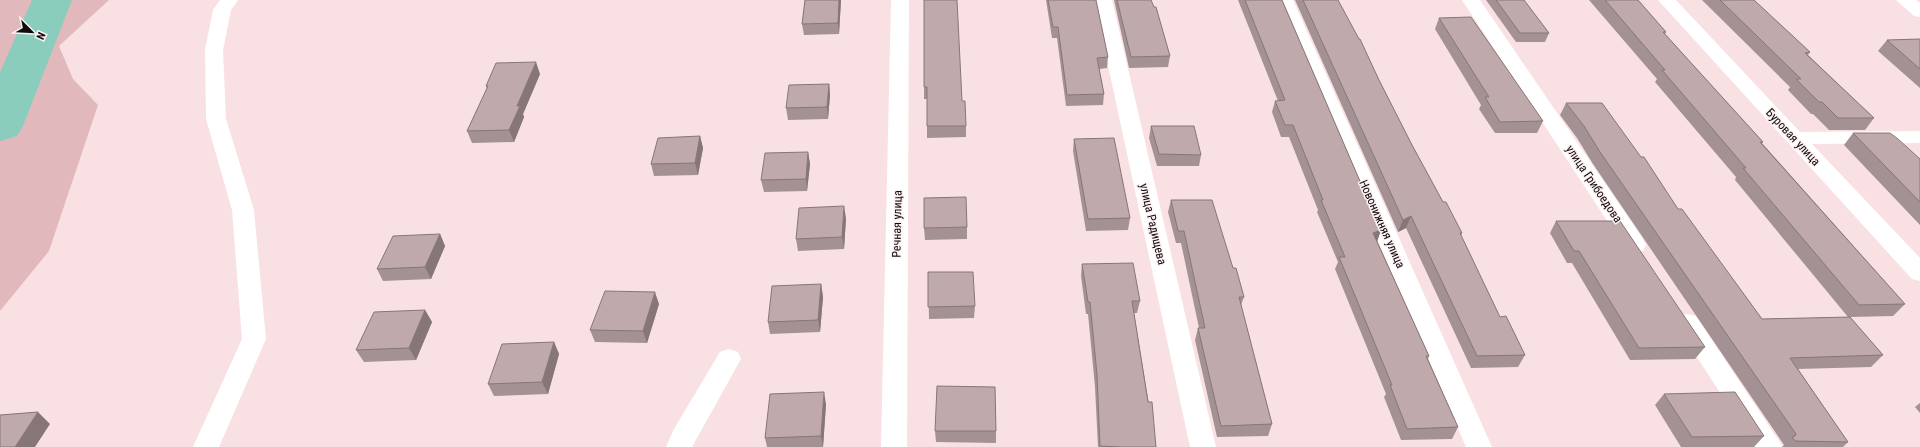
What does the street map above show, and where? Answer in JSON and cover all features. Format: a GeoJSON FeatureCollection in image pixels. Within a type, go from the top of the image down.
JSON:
{"type":"FeatureCollection","features":[{"type":"Feature","properties":{"kind":"street"},"geometry":{"type":"LineString","coordinates":[[206,447],[254,339],[243,210],[216,119],[214,50],[222,10],[229,0]]}},
{"type":"Feature","properties":{"kind":"street","name":"Речная улица"},"geometry":{"type":"LineString","coordinates":[[894,447],[900,0]]}},
{"type":"Feature","properties":{"kind":"street","name":"улица Радищева"},"geometry":{"type":"LineString","coordinates":[[1103,0],[1203,447]]}},
{"type":"Feature","properties":{"kind":"street","name":"Новонижняя улица"},"geometry":{"type":"LineString","coordinates":[[1284,0],[1479,447]]}},
{"type":"Feature","properties":{"kind":"street","name":"улица Грибоедова"},"geometry":{"type":"LineString","coordinates":[[1470,0],[1647,263]]}},
{"type":"Feature","properties":{"kind":"street","name":"Буровая улица"},"geometry":{"type":"LineString","coordinates":[[1667,0],[1920,273]]}},
{"type":"Feature","properties":{"kind":"street"},"geometry":{"type":"LineString","coordinates":[[1905,0],[1920,12]]}},
{"type":"Feature","properties":{"kind":"street"},"geometry":{"type":"LineString","coordinates":[[1794,138],[1920,137]]}},
{"type":"Feature","properties":{"kind":"street"},"geometry":{"type":"LineString","coordinates":[[1678,309],[1770,447]]}},
{"type":"Feature","properties":{"kind":"street"},"geometry":{"type":"LineString","coordinates":[[679,447],[683,437],[729,359]]}},
{"type":"Feature","properties":{"kind":"shaded area"},"geometry":{"type":"Polygon","coordinates":[[[0,0],[109,0],[59,46],[73,79],[98,105],[49,251],[0,311],[0,0]]]}},
{"type":"Feature","properties":{"kind":"building"},"geometry":{"type":"Polygon","coordinates":[[[805,0],[839,0],[838,23],[802,24],[805,0]]]}},
{"type":"Feature","properties":{"kind":"building"},"geometry":{"type":"Polygon","coordinates":[[[924,0],[957,0],[962,101],[965,101],[966,126],[927,126],[927,87],[924,87],[924,0]]]}},
{"type":"Feature","properties":{"kind":"building"},"geometry":{"type":"Polygon","coordinates":[[[1048,0],[1096,0],[1108,57],[1097,58],[1104,94],[1067,95],[1058,27],[1053,27],[1048,0]]]}},
{"type":"Feature","properties":{"kind":"building"},"geometry":{"type":"Polygon","coordinates":[[[1117,0],[1151,0],[1154,7],[1156,7],[1170,56],[1131,57],[1117,0]]]}},
{"type":"Feature","properties":{"kind":"building"},"geometry":{"type":"Polygon","coordinates":[[[1245,0],[1282,0],[1381,230],[1373,233],[1429,356],[1426,356],[1458,427],[1407,429],[1390,385],[1392,385],[1339,257],[1345,257],[1321,200],[1323,200],[1293,125],[1285,125],[1275,101],[1285,100],[1245,0]]]}},
{"type":"Feature","properties":{"kind":"building"},"geometry":{"type":"Polygon","coordinates":[[[1303,0],[1338,0],[1360,39],[1412,145],[1443,202],[1446,202],[1462,233],[1460,233],[1500,317],[1506,316],[1525,355],[1477,356],[1411,216],[1403,220],[1303,0]]]}},
{"type":"Feature","properties":{"kind":"building"},"geometry":{"type":"Polygon","coordinates":[[[1496,0],[1524,0],[1549,33],[1520,33],[1496,0]]]}},
{"type":"Feature","properties":{"kind":"building"},"geometry":{"type":"Polygon","coordinates":[[[1605,0],[1638,0],[1666,32],[1663,32],[1763,142],[1760,142],[1905,304],[1859,305],[1743,168],[1746,168],[1662,70],[1665,70],[1605,0]]]}},
{"type":"Feature","properties":{"kind":"building"},"geometry":{"type":"Polygon","coordinates":[[[1720,0],[1754,0],[1810,52],[1805,53],[1874,118],[1838,118],[1822,102],[1819,102],[1796,79],[1801,79],[1720,0]]]}},
{"type":"Feature","properties":{"kind":"building"},"geometry":{"type":"Polygon","coordinates":[[[1471,17],[1543,121],[1500,122],[1485,97],[1489,97],[1439,18],[1471,17]]]}},
{"type":"Feature","properties":{"kind":"building"},"geometry":{"type":"Polygon","coordinates":[[[1920,39],[1920,69],[1887,40],[1920,39]]]}},
{"type":"Feature","properties":{"kind":"building"},"geometry":{"type":"Polygon","coordinates":[[[536,62],[517,106],[520,106],[509,130],[467,131],[488,86],[486,86],[496,63],[536,62]]]}},
{"type":"Feature","properties":{"kind":"building"},"geometry":{"type":"Polygon","coordinates":[[[829,84],[827,107],[786,108],[789,85],[829,84]]]}},
{"type":"Feature","properties":{"kind":"building"},"geometry":{"type":"Polygon","coordinates":[[[1566,103],[1602,103],[1641,157],[1644,157],[1678,209],[1682,209],[1762,319],[1850,317],[1883,355],[1790,358],[1848,442],[1795,441],[1792,437],[1796,434],[1600,152],[1584,126],[1566,103]]]}},
{"type":"Feature","properties":{"kind":"building"},"geometry":{"type":"Polygon","coordinates":[[[1151,126],[1194,126],[1201,155],[1159,154],[1151,126]]]}},
{"type":"Feature","properties":{"kind":"building"},"geometry":{"type":"Polygon","coordinates":[[[1853,133],[1890,133],[1920,159],[1920,202],[1853,133]]]}},
{"type":"Feature","properties":{"kind":"building"},"geometry":{"type":"Polygon","coordinates":[[[700,136],[695,163],[651,164],[658,138],[700,136]]]}},
{"type":"Feature","properties":{"kind":"building"},"geometry":{"type":"Polygon","coordinates":[[[1114,138],[1130,218],[1088,219],[1074,139],[1114,138]]]}},
{"type":"Feature","properties":{"kind":"building"},"geometry":{"type":"Polygon","coordinates":[[[808,152],[806,179],[761,180],[765,153],[808,152]]]}},
{"type":"Feature","properties":{"kind":"building"},"geometry":{"type":"Polygon","coordinates":[[[966,197],[967,227],[924,228],[924,198],[966,197]]]}},
{"type":"Feature","properties":{"kind":"building"},"geometry":{"type":"Polygon","coordinates":[[[1171,200],[1212,200],[1233,268],[1236,268],[1244,297],[1239,297],[1272,424],[1221,426],[1198,328],[1205,328],[1184,231],[1178,231],[1171,200]]]}},
{"type":"Feature","properties":{"kind":"building"},"geometry":{"type":"Polygon","coordinates":[[[844,206],[842,237],[796,239],[799,208],[844,206]]]}},
{"type":"Feature","properties":{"kind":"building"},"geometry":{"type":"Polygon","coordinates":[[[1556,221],[1620,221],[1705,347],[1639,348],[1579,251],[1574,251],[1556,221]]]}},
{"type":"Feature","properties":{"kind":"building"},"geometry":{"type":"Polygon","coordinates":[[[440,234],[425,267],[377,269],[393,236],[440,234]]]}},
{"type":"Feature","properties":{"kind":"building"},"geometry":{"type":"Polygon","coordinates":[[[1133,263],[1140,301],[1132,301],[1148,402],[1152,402],[1156,447],[1100,446],[1097,375],[1090,302],[1088,302],[1082,264],[1133,263]]]}},
{"type":"Feature","properties":{"kind":"building"},"geometry":{"type":"Polygon","coordinates":[[[928,272],[973,272],[975,306],[928,307],[928,272]]]}},
{"type":"Feature","properties":{"kind":"building"},"geometry":{"type":"Polygon","coordinates":[[[821,284],[818,320],[768,322],[772,286],[821,284]]]}},
{"type":"Feature","properties":{"kind":"building"},"geometry":{"type":"Polygon","coordinates":[[[605,291],[655,292],[643,331],[590,330],[605,291]]]}},
{"type":"Feature","properties":{"kind":"building"},"geometry":{"type":"Polygon","coordinates":[[[425,310],[409,348],[356,350],[374,312],[425,310]]]}},
{"type":"Feature","properties":{"kind":"building"},"geometry":{"type":"Polygon","coordinates":[[[554,342],[542,382],[488,384],[502,344],[554,342]]]}},
{"type":"Feature","properties":{"kind":"building"},"geometry":{"type":"Polygon","coordinates":[[[937,386],[995,387],[996,431],[935,431],[937,386]]]}},
{"type":"Feature","properties":{"kind":"building"},"geometry":{"type":"Polygon","coordinates":[[[824,392],[821,436],[765,438],[770,394],[824,392]]]}},
{"type":"Feature","properties":{"kind":"building"},"geometry":{"type":"Polygon","coordinates":[[[1735,392],[1764,436],[1692,437],[1664,394],[1735,392]]]}},
{"type":"Feature","properties":{"kind":"building"},"geometry":{"type":"Polygon","coordinates":[[[38,412],[15,447],[0,447],[0,415],[38,412]]]}},
{"type":"Feature","properties":{"kind":"waterway"},"geometry":{"type":"LineString","coordinates":[[0,126],[52,0]]}}]}
